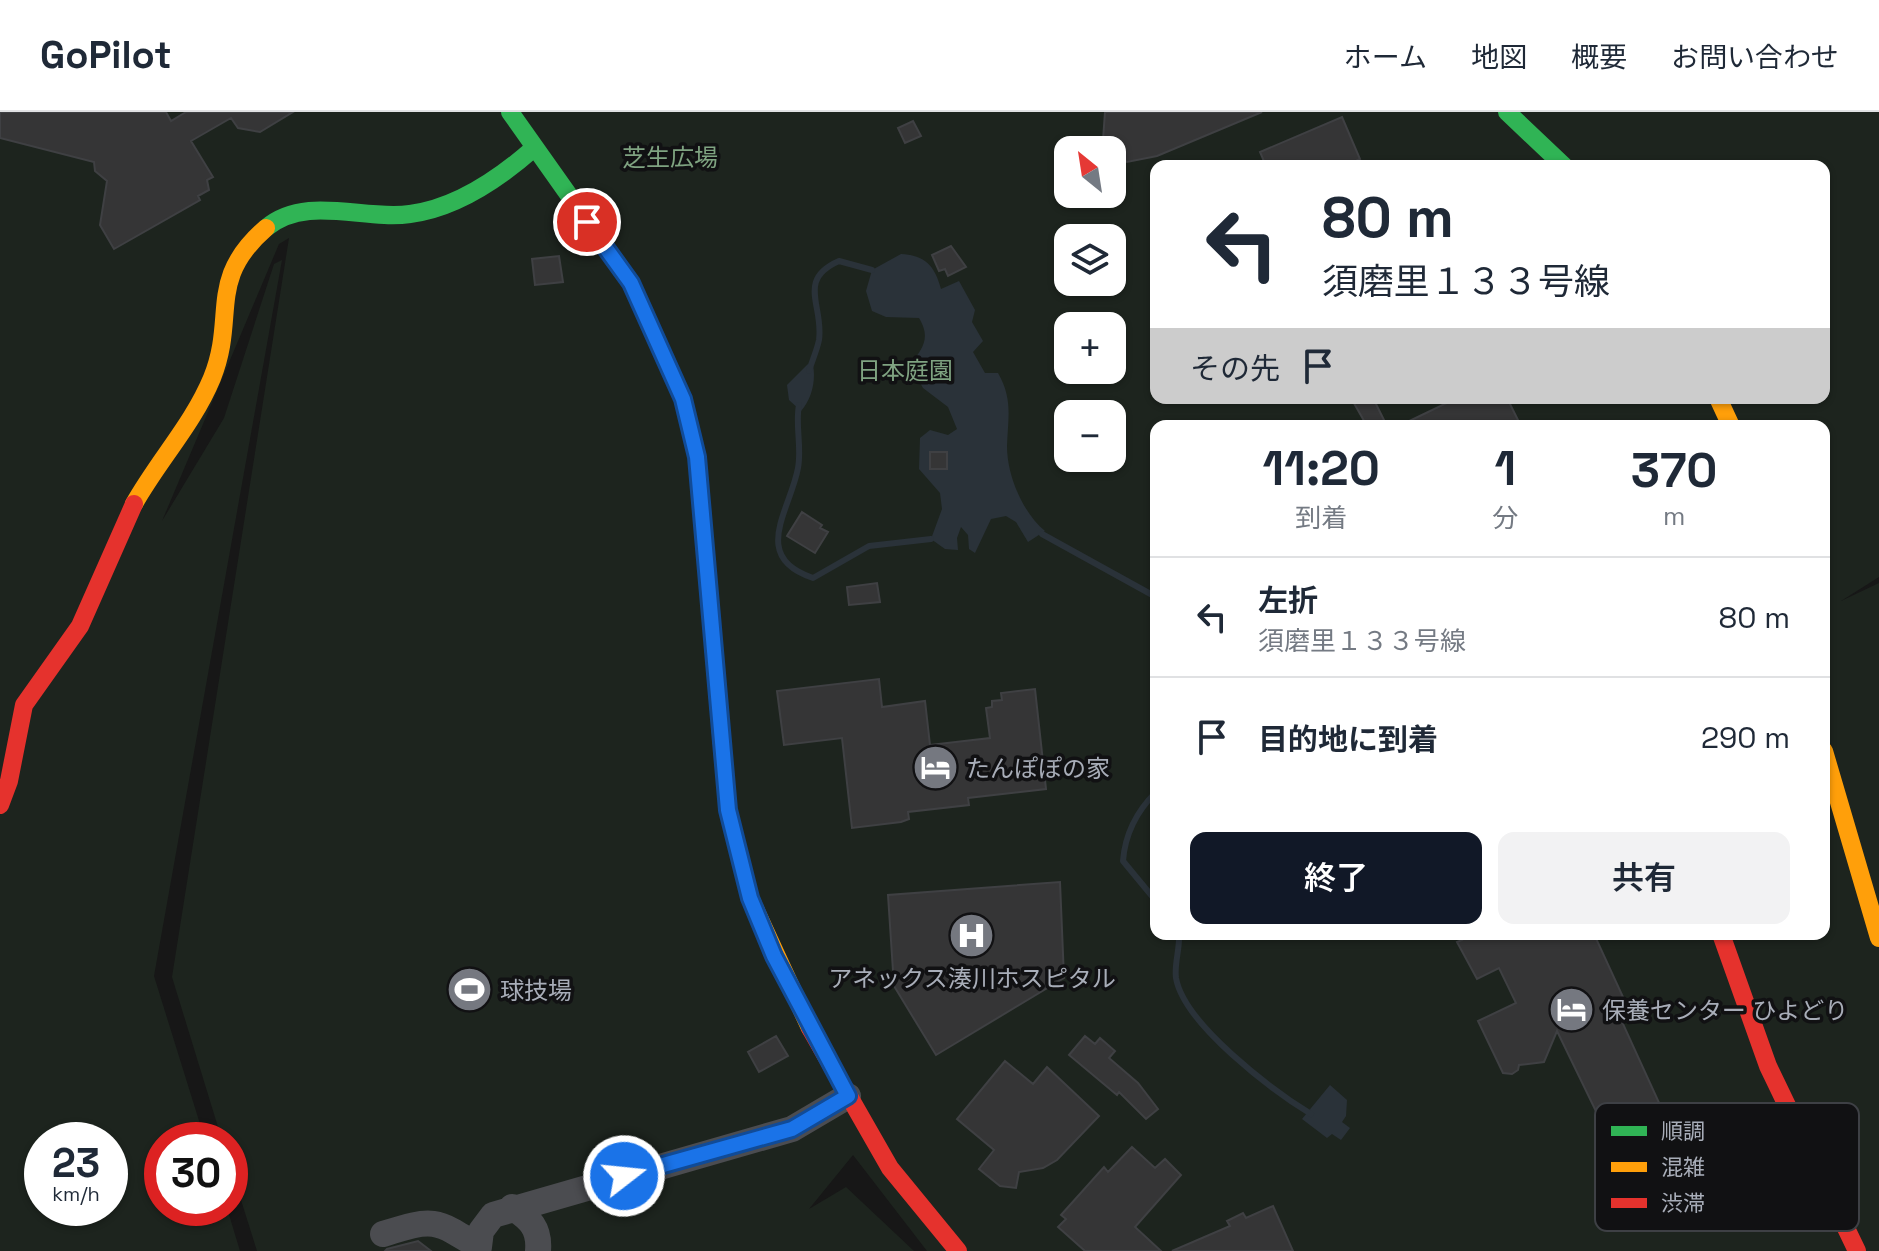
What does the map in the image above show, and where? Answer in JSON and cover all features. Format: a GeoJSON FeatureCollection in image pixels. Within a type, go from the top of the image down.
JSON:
{"type":"FeatureCollection","features":[{"type":"Feature","properties":{"kind":"street"},"geometry":{"type":"LineString","coordinates":[[510,112],[631,283],[683,399],[697,457],[728,810],[750,898],[774,956],[890,1168],[958,1251]]}},
{"type":"Feature","properties":{"kind":"street"},"geometry":{"type":"LineString","coordinates":[[1507,112],[1558,160]]}},
{"type":"Feature","properties":{"kind":"street"},"geometry":{"type":"LineString","coordinates":[[0,805],[25,703],[80,627],[142,489],[182,430],[217,365],[222,300],[228,272],[246,244],[274,221],[300,213],[345,211],[404,216],[433,212],[516,164],[534,148]]}},
{"type":"Feature","properties":{"kind":"street"},"geometry":{"type":"LineString","coordinates":[[1830,771],[1879,938]]}},
{"type":"Feature","properties":{"kind":"street"},"geometry":{"type":"LineString","coordinates":[[1723,940],[1768,1066],[1786,1103]]}},
{"type":"Feature","properties":{"kind":"street"},"geometry":{"type":"LineString","coordinates":[[480,1249],[481,1231],[493,1215],[512,1207],[792,1129],[848,1096]]}},
{"type":"Feature","properties":{"kind":"street"},"geometry":{"type":"LineString","coordinates":[[512,1207],[530,1219],[540,1236],[538,1251]]}},
{"type":"Feature","properties":{"kind":"street"},"geometry":{"type":"LineString","coordinates":[[383,1234],[423,1221],[443,1224],[480,1249]]}},
{"type":"Feature","properties":{"kind":"street"},"geometry":{"type":"LineString","coordinates":[[1847,1231],[1857,1251]]}},
{"type":"Feature","properties":{"kind":"green space"},"geometry":{"type":"Polygon","coordinates":[[[0,112],[1879,112],[1879,577],[1841,601],[1879,583],[1879,1251],[927,1251],[853,1155],[809,1209],[846,1187],[914,1251],[257,1251],[248,1222],[248,1122],[216,1122],[172,977],[289,238],[279,244],[162,521],[224,418],[274,264],[282,260],[154,976],[199,1122],[144,1122],[144,1226],[232,1226],[240,1251],[0,1251],[0,112]]]}},
{"type":"Feature","properties":{"kind":"shaded area"},"geometry":{"type":"Polygon","coordinates":[[[901,254],[928,263],[941,289],[959,281],[975,310],[972,322],[983,341],[973,352],[985,373],[998,373],[1006,391],[1007,446],[1013,481],[1023,504],[1045,531],[1028,542],[1016,522],[1006,516],[991,519],[975,553],[969,549],[968,535],[961,527],[957,538],[958,550],[945,549],[931,539],[942,509],[940,493],[919,469],[920,438],[930,430],[948,435],[957,429],[948,407],[923,388],[910,365],[924,343],[923,325],[919,318],[886,317],[872,311],[866,291],[872,270],[901,254]]]}},
{"type":"Feature","properties":{"kind":"shaded area"},"geometry":{"type":"Polygon","coordinates":[[[808,364],[813,365],[813,383],[808,401],[801,411],[789,400],[787,385],[808,364]]]}},
{"type":"Feature","properties":{"kind":"shaded area"},"geometry":{"type":"Polygon","coordinates":[[[1330,1085],[1347,1100],[1346,1116],[1342,1122],[1350,1128],[1341,1140],[1332,1134],[1327,1138],[1302,1119],[1330,1085]]]}},
{"type":"Feature","properties":{"kind":"building"},"geometry":{"type":"Polygon","coordinates":[[[0,112],[166,112],[171,121],[186,112],[293,112],[260,132],[238,128],[231,118],[191,141],[213,177],[207,180],[209,190],[198,196],[200,200],[114,249],[100,225],[107,181],[95,171],[94,162],[0,138],[0,112]]]}},
{"type":"Feature","properties":{"kind":"building"},"geometry":{"type":"Polygon","coordinates":[[[1105,112],[1262,112],[1157,156],[1127,162],[1126,136],[1103,136],[1105,112]]]}},
{"type":"Feature","properties":{"kind":"building"},"geometry":{"type":"Polygon","coordinates":[[[1342,117],[1360,159],[1263,160],[1260,152],[1342,117]]]}},
{"type":"Feature","properties":{"kind":"building"},"geometry":{"type":"Polygon","coordinates":[[[913,121],[921,136],[905,143],[898,128],[913,121]]]}},
{"type":"Feature","properties":{"kind":"building"},"geometry":{"type":"Polygon","coordinates":[[[951,246],[966,267],[948,276],[945,269],[939,271],[932,255],[951,246]]]}},
{"type":"Feature","properties":{"kind":"building"},"geometry":{"type":"Polygon","coordinates":[[[559,256],[563,282],[535,285],[532,259],[559,256]]]}},
{"type":"Feature","properties":{"kind":"building"},"geometry":{"type":"Polygon","coordinates":[[[1354,404],[1376,404],[1384,420],[1364,420],[1354,404]]]}},
{"type":"Feature","properties":{"kind":"building"},"geometry":{"type":"Polygon","coordinates":[[[1445,404],[1510,404],[1518,420],[1411,420],[1445,404]]]}},
{"type":"Feature","properties":{"kind":"building"},"geometry":{"type":"Polygon","coordinates":[[[930,452],[947,452],[947,469],[930,469],[930,452]]]}},
{"type":"Feature","properties":{"kind":"building"},"geometry":{"type":"Polygon","coordinates":[[[802,512],[828,532],[815,553],[787,536],[802,512]]]}},
{"type":"Feature","properties":{"kind":"building"},"geometry":{"type":"Polygon","coordinates":[[[877,583],[880,602],[849,605],[847,587],[877,583]]]}},
{"type":"Feature","properties":{"kind":"building"},"geometry":{"type":"Polygon","coordinates":[[[879,679],[882,707],[925,701],[930,745],[990,738],[986,708],[992,707],[992,701],[1002,700],[1001,693],[1035,689],[1046,789],[968,798],[969,805],[908,812],[909,819],[901,822],[852,828],[842,738],[784,745],[777,691],[879,679]]]}},
{"type":"Feature","properties":{"kind":"building"},"geometry":{"type":"Polygon","coordinates":[[[1060,882],[1064,978],[936,1055],[894,986],[888,895],[1060,882]]]}},
{"type":"Feature","properties":{"kind":"building"},"geometry":{"type":"Polygon","coordinates":[[[1597,940],[1623,997],[1613,1002],[1659,1103],[1595,1103],[1595,1109],[1557,1031],[1544,1062],[1519,1065],[1512,1074],[1503,1073],[1478,1021],[1516,1003],[1499,968],[1477,979],[1457,942],[1597,940]]]}},
{"type":"Feature","properties":{"kind":"building"},"geometry":{"type":"Polygon","coordinates":[[[776,1036],[788,1056],[759,1072],[748,1052],[776,1036]]]}},
{"type":"Feature","properties":{"kind":"building"},"geometry":{"type":"Polygon","coordinates":[[[1085,1036],[1095,1044],[1100,1038],[1115,1051],[1109,1058],[1138,1083],[1158,1109],[1146,1119],[1119,1092],[1117,1095],[1069,1055],[1085,1036]]]}},
{"type":"Feature","properties":{"kind":"building"},"geometry":{"type":"Polygon","coordinates":[[[1005,1061],[1033,1084],[1047,1067],[1099,1116],[1057,1160],[1043,1168],[1019,1172],[1016,1188],[1000,1186],[979,1169],[994,1150],[957,1119],[1005,1061]]]}},
{"type":"Feature","properties":{"kind":"building"},"geometry":{"type":"Polygon","coordinates":[[[1132,1147],[1155,1168],[1165,1159],[1181,1175],[1135,1227],[1161,1251],[1085,1251],[1058,1227],[1066,1219],[1061,1215],[1104,1167],[1108,1172],[1132,1147]]]}},
{"type":"Feature","properties":{"kind":"building"},"geometry":{"type":"Polygon","coordinates":[[[1273,1206],[1293,1251],[1172,1251],[1230,1226],[1227,1221],[1243,1213],[1246,1218],[1273,1206]]]}},
{"type":"Feature","properties":{"kind":"building"},"geometry":{"type":"Polygon","coordinates":[[[418,1241],[431,1251],[385,1251],[387,1249],[418,1241]]]}},
{"type":"Feature","properties":{"kind":"waterway"},"geometry":{"type":"LineString","coordinates":[[809,371],[819,340],[815,295],[818,277],[839,261],[872,270]]}},
{"type":"Feature","properties":{"kind":"waterway"},"geometry":{"type":"LineString","coordinates":[[799,405],[798,468],[779,531],[778,545],[783,558],[794,569],[813,578],[869,546],[931,539]]}},
{"type":"Feature","properties":{"kind":"waterway"},"geometry":{"type":"LineString","coordinates":[[1042,534],[1150,594]]}},
{"type":"Feature","properties":{"kind":"waterway"},"geometry":{"type":"LineString","coordinates":[[1150,799],[1133,824],[1123,861],[1150,894]]}},
{"type":"Feature","properties":{"kind":"waterway"},"geometry":{"type":"LineString","coordinates":[[1179,940],[1176,978],[1182,996],[1195,1015],[1253,1073],[1311,1114]]}},
{"type":"Feature","properties":{"kind":"traffic: fast"},"geometry":{"type":"LineString","coordinates":[[510,112],[631,283],[683,399],[697,457],[721,734]]}},
{"type":"Feature","properties":{"kind":"traffic: fast"},"geometry":{"type":"LineString","coordinates":[[1507,112],[1558,160]]}},
{"type":"Feature","properties":{"kind":"traffic: fast"},"geometry":{"type":"LineString","coordinates":[[266,228],[282,218],[317,210],[392,215],[427,211],[477,190],[534,148]]}},
{"type":"Feature","properties":{"kind":"traffic: slow"},"geometry":{"type":"LineString","coordinates":[[134,504],[204,395],[219,356],[229,282],[247,247],[266,228]]}},
{"type":"Feature","properties":{"kind":"traffic: slow"},"geometry":{"type":"LineString","coordinates":[[1721,404],[1728,420]]}},
{"type":"Feature","properties":{"kind":"traffic: slow"},"geometry":{"type":"LineString","coordinates":[[721,734],[728,810],[750,898],[810,1028]]}},
{"type":"Feature","properties":{"kind":"traffic: slow"},"geometry":{"type":"LineString","coordinates":[[1830,771],[1879,938]]}},
{"type":"Feature","properties":{"kind":"traffic: jam"},"geometry":{"type":"LineString","coordinates":[[0,805],[9,781],[24,705],[80,626],[134,504]]}},
{"type":"Feature","properties":{"kind":"traffic: jam"},"geometry":{"type":"LineString","coordinates":[[1723,940],[1768,1066],[1786,1103]]}},
{"type":"Feature","properties":{"kind":"traffic: jam"},"geometry":{"type":"LineString","coordinates":[[810,1028],[890,1168],[958,1251]]}},
{"type":"Feature","properties":{"kind":"traffic: jam"},"geometry":{"type":"LineString","coordinates":[[1847,1231],[1857,1251]]}},
{"type":"Feature","properties":{"kind":"place","name":"たんぽぽの家"},"geometry":{"type":"Point","coordinates":[935,768]}},
{"type":"Feature","properties":{"kind":"place","name":"アネックス湊川ホスピタル"},"geometry":{"type":"Point","coordinates":[972,936]}},
{"type":"Feature","properties":{"kind":"place","name":"球技場"},"geometry":{"type":"Point","coordinates":[469,990]}},
{"type":"Feature","properties":{"kind":"place","name":"保養センター ひよどり"},"geometry":{"type":"Point","coordinates":[1571,1010]}},
{"type":"Feature","properties":{"kind":"route"},"geometry":{"type":"LineString","coordinates":[[587,222],[631,283],[683,399],[697,457],[728,810],[750,898],[774,956],[848,1096],[792,1129],[624,1176]]}},
{"type":"Feature","properties":{"kind":"park label","name":"芝生広場"},"geometry":{"type":"Point","coordinates":[670,157]}},
{"type":"Feature","properties":{"kind":"park label","name":"日本庭園"},"geometry":{"type":"Point","coordinates":[905,370]}}]}
